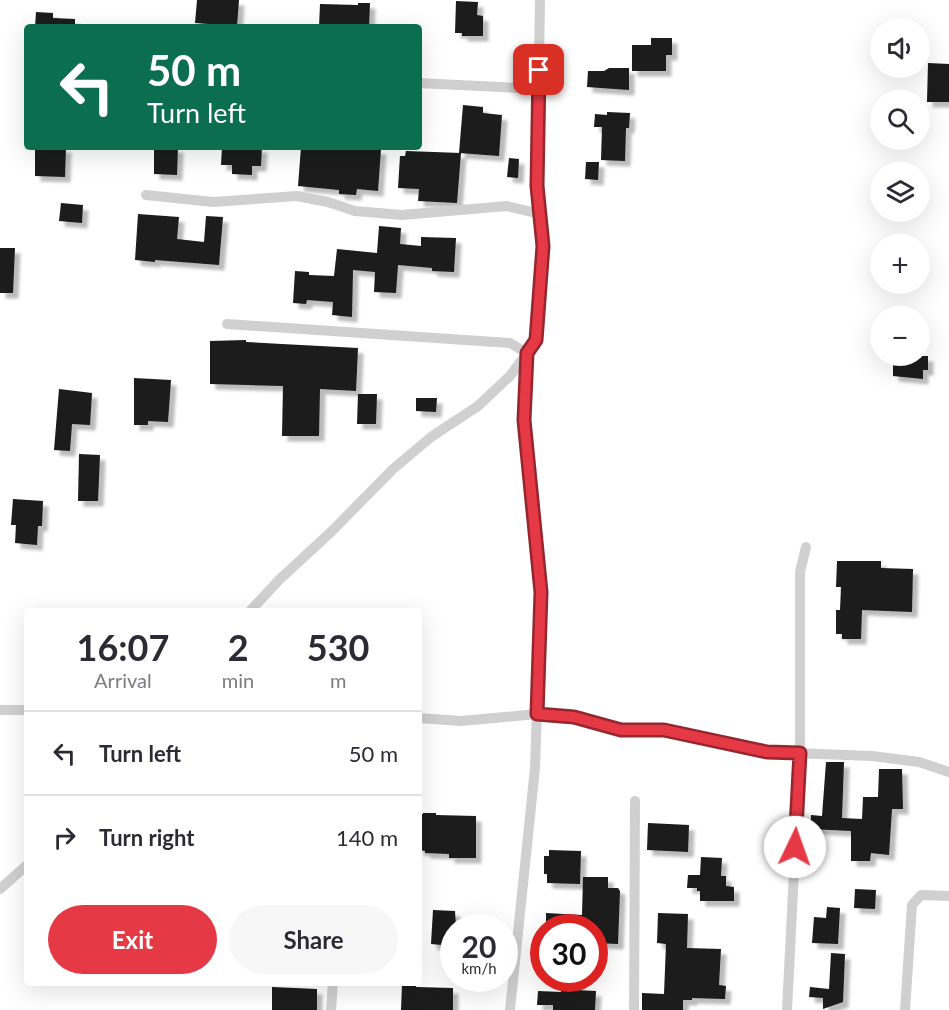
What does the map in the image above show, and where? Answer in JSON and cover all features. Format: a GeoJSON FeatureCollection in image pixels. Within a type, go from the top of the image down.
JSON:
{"type":"FeatureCollection","features":[{"type":"Feature","properties":{"kind":"street"},"geometry":{"type":"LineString","coordinates":[[253,608],[393,469],[431,437],[478,406],[510,376],[536,340],[543,246],[537,186],[540,0]]}},
{"type":"Feature","properties":{"kind":"street"},"geometry":{"type":"LineString","coordinates":[[422,83],[539,89]]}},
{"type":"Feature","properties":{"kind":"street"},"geometry":{"type":"LineString","coordinates":[[146,195],[213,202],[297,196],[328,202],[355,211],[402,215],[507,206],[540,214]]}},
{"type":"Feature","properties":{"kind":"street"},"geometry":{"type":"LineString","coordinates":[[227,324],[510,343],[527,353]]}},
{"type":"Feature","properties":{"kind":"street"},"geometry":{"type":"LineString","coordinates":[[510,1010],[536,768],[541,592],[524,420],[527,353]]}},
{"type":"Feature","properties":{"kind":"street"},"geometry":{"type":"LineString","coordinates":[[787,1010],[800,753],[800,572],[806,547]]}},
{"type":"Feature","properties":{"kind":"street"},"geometry":{"type":"LineString","coordinates":[[0,710],[24,710]]}},
{"type":"Feature","properties":{"kind":"street"},"geometry":{"type":"LineString","coordinates":[[422,718],[461,721],[537,714],[574,717],[621,730],[664,730],[767,752],[872,756],[919,762],[949,772]]}},
{"type":"Feature","properties":{"kind":"street"},"geometry":{"type":"LineString","coordinates":[[634,1010],[635,801]]}},
{"type":"Feature","properties":{"kind":"street"},"geometry":{"type":"LineString","coordinates":[[0,889],[24,868]]}},
{"type":"Feature","properties":{"kind":"street"},"geometry":{"type":"LineString","coordinates":[[905,1010],[912,905],[921,895],[949,896]]}},
{"type":"Feature","properties":{"kind":"street"},"geometry":{"type":"LineString","coordinates":[[331,1010],[333,986]]}},
{"type":"Feature","properties":{"kind":"building"},"geometry":{"type":"Polygon","coordinates":[[[197,0],[239,0],[237,24],[195,23],[197,0]]]}},
{"type":"Feature","properties":{"kind":"building"},"geometry":{"type":"Polygon","coordinates":[[[456,1],[478,2],[477,15],[483,16],[483,36],[462,36],[462,33],[455,33],[456,1]]]}},
{"type":"Feature","properties":{"kind":"building"},"geometry":{"type":"Polygon","coordinates":[[[358,3],[370,3],[369,24],[319,24],[320,4],[358,5],[358,3]]]}},
{"type":"Feature","properties":{"kind":"building"},"geometry":{"type":"Polygon","coordinates":[[[36,12],[53,13],[53,18],[75,19],[75,24],[35,24],[36,12]]]}},
{"type":"Feature","properties":{"kind":"building"},"geometry":{"type":"Polygon","coordinates":[[[651,38],[672,38],[672,55],[666,55],[666,71],[632,71],[632,45],[651,45],[651,38]]]}},
{"type":"Feature","properties":{"kind":"building"},"geometry":{"type":"Polygon","coordinates":[[[930,63],[949,64],[949,102],[930,102],[930,90],[927,90],[930,63]]]}},
{"type":"Feature","properties":{"kind":"building"},"geometry":{"type":"Polygon","coordinates":[[[609,68],[629,68],[629,90],[587,87],[588,71],[604,71],[609,68]]]}},
{"type":"Feature","properties":{"kind":"building"},"geometry":{"type":"Polygon","coordinates":[[[463,105],[483,107],[483,113],[502,115],[499,156],[459,153],[463,105]]]}},
{"type":"Feature","properties":{"kind":"building"},"geometry":{"type":"Polygon","coordinates":[[[607,112],[630,113],[629,128],[626,128],[625,161],[601,160],[602,127],[594,127],[595,114],[607,115],[607,112]]]}},
{"type":"Feature","properties":{"kind":"building"},"geometry":{"type":"Polygon","coordinates":[[[35,150],[66,150],[65,177],[35,176],[35,150]]]}},
{"type":"Feature","properties":{"kind":"building"},"geometry":{"type":"Polygon","coordinates":[[[154,150],[178,150],[177,175],[154,174],[154,150]]]}},
{"type":"Feature","properties":{"kind":"building"},"geometry":{"type":"Polygon","coordinates":[[[222,150],[262,150],[261,166],[252,166],[252,175],[232,174],[232,165],[221,165],[222,150]]]}},
{"type":"Feature","properties":{"kind":"building"},"geometry":{"type":"Polygon","coordinates":[[[301,150],[381,150],[378,191],[357,189],[356,195],[339,194],[339,190],[298,186],[301,150]]]}},
{"type":"Feature","properties":{"kind":"building"},"geometry":{"type":"Polygon","coordinates":[[[406,151],[461,153],[457,203],[418,201],[419,189],[398,188],[400,156],[405,156],[406,151]]]}},
{"type":"Feature","properties":{"kind":"building"},"geometry":{"type":"Polygon","coordinates":[[[509,158],[519,159],[518,178],[507,177],[509,158]]]}},
{"type":"Feature","properties":{"kind":"building"},"geometry":{"type":"Polygon","coordinates":[[[586,162],[599,162],[598,180],[585,179],[586,162]]]}},
{"type":"Feature","properties":{"kind":"building"},"geometry":{"type":"Polygon","coordinates":[[[61,203],[83,205],[82,223],[59,221],[61,203]]]}},
{"type":"Feature","properties":{"kind":"building"},"geometry":{"type":"Polygon","coordinates":[[[138,214],[179,217],[177,239],[204,242],[206,216],[223,217],[219,265],[135,260],[138,214]]]}},
{"type":"Feature","properties":{"kind":"building"},"geometry":{"type":"Polygon","coordinates":[[[379,226],[401,228],[400,244],[421,246],[421,237],[456,238],[454,272],[398,265],[396,293],[374,292],[375,272],[353,270],[352,317],[332,315],[333,302],[307,300],[306,304],[293,303],[295,271],[309,272],[309,275],[334,276],[337,249],[377,253],[379,226]]]}},
{"type":"Feature","properties":{"kind":"building"},"geometry":{"type":"Polygon","coordinates":[[[0,248],[15,248],[13,293],[0,293],[0,248]]]}},
{"type":"Feature","properties":{"kind":"building"},"geometry":{"type":"Polygon","coordinates":[[[246,340],[246,342],[358,348],[356,391],[320,389],[319,436],[282,436],[283,386],[210,384],[210,341],[246,340]]]}},
{"type":"Feature","properties":{"kind":"building"},"geometry":{"type":"Polygon","coordinates":[[[893,366],[928,366],[928,370],[923,370],[923,379],[893,376],[893,366]]]}},
{"type":"Feature","properties":{"kind":"building"},"geometry":{"type":"Polygon","coordinates":[[[134,378],[171,380],[168,422],[148,421],[148,425],[134,425],[134,378]]]}},
{"type":"Feature","properties":{"kind":"building"},"geometry":{"type":"Polygon","coordinates":[[[59,389],[92,393],[90,425],[72,424],[70,451],[54,450],[59,389]]]}},
{"type":"Feature","properties":{"kind":"building"},"geometry":{"type":"Polygon","coordinates":[[[358,394],[377,394],[376,424],[357,424],[358,394]]]}},
{"type":"Feature","properties":{"kind":"building"},"geometry":{"type":"Polygon","coordinates":[[[416,398],[437,398],[436,412],[416,411],[416,398]]]}},
{"type":"Feature","properties":{"kind":"building"},"geometry":{"type":"Polygon","coordinates":[[[79,454],[100,455],[98,501],[78,501],[79,454]]]}},
{"type":"Feature","properties":{"kind":"building"},"geometry":{"type":"Polygon","coordinates":[[[13,499],[43,501],[42,526],[38,526],[37,545],[15,543],[16,525],[11,525],[13,499]]]}},
{"type":"Feature","properties":{"kind":"building"},"geometry":{"type":"Polygon","coordinates":[[[837,561],[881,561],[881,568],[913,569],[912,612],[862,610],[861,639],[842,639],[842,634],[836,634],[836,610],[840,610],[841,587],[836,587],[837,561]]]}},
{"type":"Feature","properties":{"kind":"building"},"geometry":{"type":"Polygon","coordinates":[[[826,762],[844,762],[842,818],[862,819],[863,797],[878,797],[879,769],[902,769],[903,809],[892,809],[889,855],[871,853],[870,861],[851,861],[851,831],[810,829],[811,815],[822,816],[826,762]]]}},
{"type":"Feature","properties":{"kind":"building"},"geometry":{"type":"Polygon","coordinates":[[[423,814],[476,816],[476,858],[449,858],[449,854],[425,853],[422,851],[423,814]]]}},
{"type":"Feature","properties":{"kind":"building"},"geometry":{"type":"Polygon","coordinates":[[[648,823],[689,825],[688,852],[647,850],[648,823]]]}},
{"type":"Feature","properties":{"kind":"building"},"geometry":{"type":"Polygon","coordinates":[[[549,850],[581,851],[580,884],[547,883],[547,874],[544,874],[544,856],[549,856],[549,850]]]}},
{"type":"Feature","properties":{"kind":"building"},"geometry":{"type":"Polygon","coordinates":[[[701,857],[722,858],[721,876],[726,876],[726,886],[734,887],[734,901],[700,901],[700,891],[697,891],[697,888],[687,888],[688,875],[700,875],[701,857]]]}},
{"type":"Feature","properties":{"kind":"building"},"geometry":{"type":"Polygon","coordinates":[[[583,877],[608,877],[608,888],[618,888],[620,891],[618,944],[608,944],[608,914],[582,914],[583,877]]]}},
{"type":"Feature","properties":{"kind":"building"},"geometry":{"type":"Polygon","coordinates":[[[855,889],[876,890],[875,909],[854,908],[855,889]]]}},
{"type":"Feature","properties":{"kind":"building"},"geometry":{"type":"Polygon","coordinates":[[[827,907],[840,908],[838,944],[812,943],[814,917],[826,918],[827,907]]]}},
{"type":"Feature","properties":{"kind":"building"},"geometry":{"type":"Polygon","coordinates":[[[433,910],[455,911],[455,914],[440,914],[440,945],[431,944],[433,910]]]}},
{"type":"Feature","properties":{"kind":"building"},"geometry":{"type":"Polygon","coordinates":[[[658,913],[688,914],[687,948],[721,949],[719,985],[726,986],[725,999],[683,1000],[683,1010],[642,1010],[642,993],[664,994],[666,944],[657,943],[658,913]]]}},
{"type":"Feature","properties":{"kind":"building"},"geometry":{"type":"Polygon","coordinates":[[[831,953],[845,954],[843,1002],[823,1009],[823,998],[809,997],[810,987],[829,989],[831,953]]]}},
{"type":"Feature","properties":{"kind":"building"},"geometry":{"type":"Polygon","coordinates":[[[402,986],[440,988],[440,992],[453,992],[453,1010],[401,1010],[402,986]]]}},
{"type":"Feature","properties":{"kind":"building"},"geometry":{"type":"Polygon","coordinates":[[[272,987],[317,989],[317,1010],[272,1010],[272,987]]]}},
{"type":"Feature","properties":{"kind":"building"},"geometry":{"type":"Polygon","coordinates":[[[538,992],[596,992],[595,1010],[553,1010],[553,1005],[537,1005],[538,992]]]}},
{"type":"Feature","properties":{"kind":"route"},"geometry":{"type":"LineString","coordinates":[[539,70],[537,186],[543,246],[536,340],[527,353],[524,420],[541,592],[537,714],[574,717],[621,730],[664,730],[767,752],[800,753],[795,847]]}}]}
